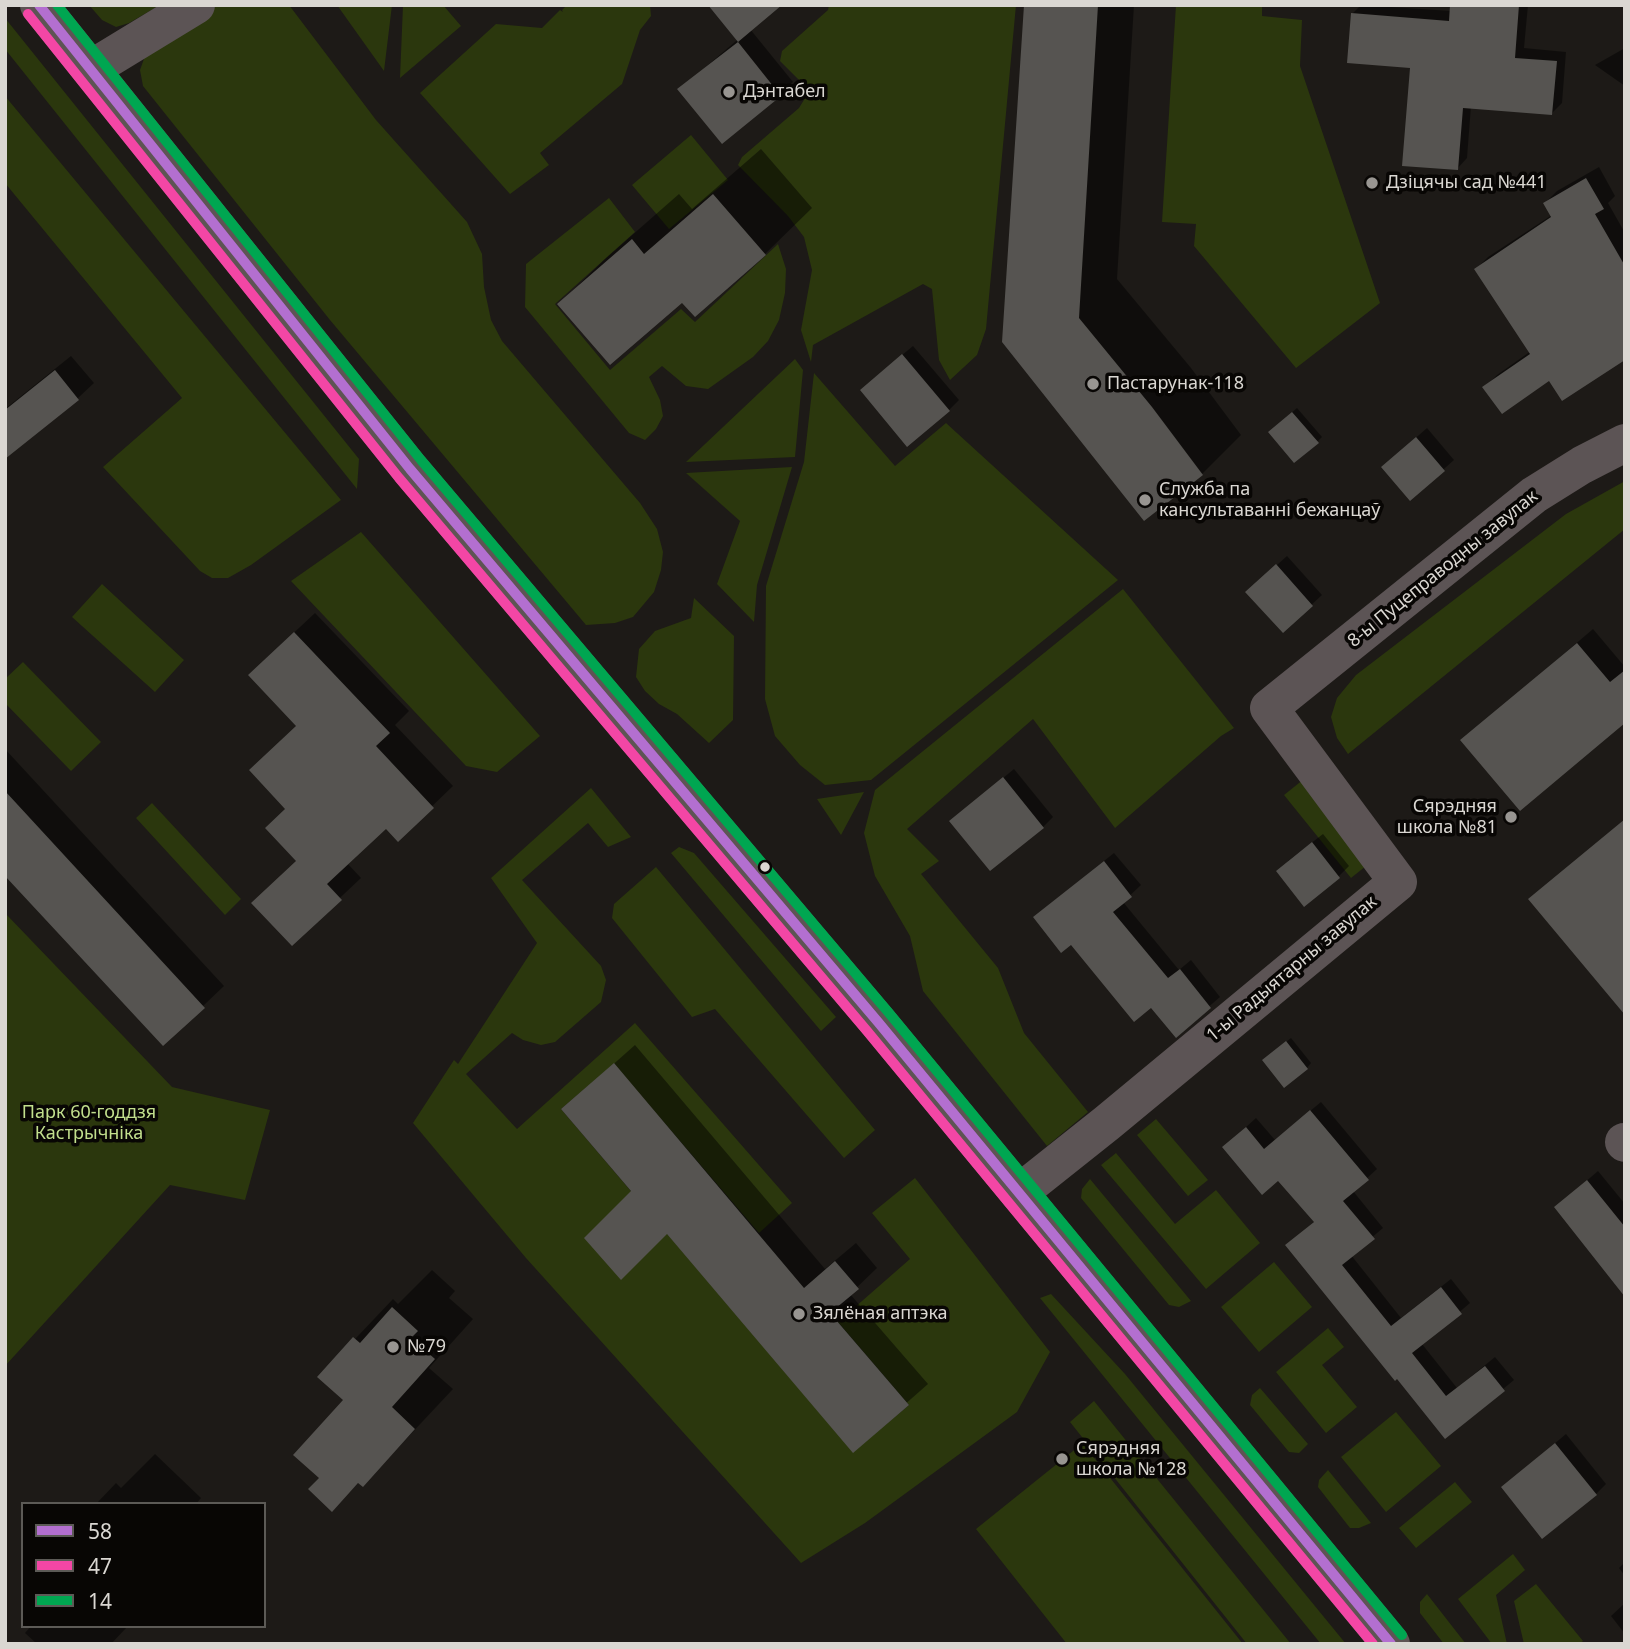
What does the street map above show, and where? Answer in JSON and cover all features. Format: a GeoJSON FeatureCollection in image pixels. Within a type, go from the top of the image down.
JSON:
{"type":"FeatureCollection","features":[{"type":"Feature","properties":{"kind":"main road"},"geometry":{"type":"LineString","coordinates":[[39,5],[410,469],[878,1022],[1391,1644]]}},
{"type":"Feature","properties":{"kind":"street"},"geometry":{"type":"LineString","coordinates":[[91,69],[196,5]]}},
{"type":"Feature","properties":{"kind":"street","name":"8-ы Пуцеправодны завулак"},"geometry":{"type":"LineString","coordinates":[[1269,708],[1534,495],[1582,465],[1625,443]]}},
{"type":"Feature","properties":{"kind":"street","name":"1-ы Радыятарны завулак"},"geometry":{"type":"LineString","coordinates":[[1019,1193],[1398,881],[1269,708]]}},
{"type":"Feature","properties":{"kind":"green space"},"geometry":{"type":"Polygon","coordinates":[[[89,5],[160,5],[129,23],[116,27],[102,20],[89,5]]]}},
{"type":"Feature","properties":{"kind":"green space"},"geometry":{"type":"Polygon","coordinates":[[[218,5],[289,5],[376,120],[467,222],[482,254],[484,287],[491,320],[502,341],[640,503],[657,529],[663,552],[661,570],[654,592],[633,617],[615,623],[586,625],[330,320],[143,86],[140,70],[145,56],[218,5]]]}},
{"type":"Feature","properties":{"kind":"green space"},"geometry":{"type":"Polygon","coordinates":[[[337,5],[392,5],[384,71],[337,5]]]}},
{"type":"Feature","properties":{"kind":"green space"},"geometry":{"type":"Polygon","coordinates":[[[403,5],[443,5],[461,26],[400,78],[403,5]]]}},
{"type":"Feature","properties":{"kind":"green space"},"geometry":{"type":"Polygon","coordinates":[[[567,5],[650,5],[651,16],[640,30],[622,84],[540,153],[549,165],[510,194],[420,93],[496,24],[542,28],[560,10],[563,12],[567,5]]]}},
{"type":"Feature","properties":{"kind":"green space"},"geometry":{"type":"Polygon","coordinates":[[[829,5],[1016,5],[986,329],[977,355],[950,380],[939,360],[932,289],[923,284],[813,345],[811,362],[801,330],[812,270],[804,237],[788,216],[738,165],[742,157],[799,108],[807,95],[803,84],[780,61],[782,51],[828,10],[829,5]]]}},
{"type":"Feature","properties":{"kind":"green space"},"geometry":{"type":"Polygon","coordinates":[[[1176,5],[1262,5],[1262,16],[1302,20],[1300,66],[1380,303],[1296,368],[1194,246],[1196,224],[1162,222],[1176,5]]]}},
{"type":"Feature","properties":{"kind":"green space"},"geometry":{"type":"Polygon","coordinates":[[[5,18],[359,459],[357,489],[5,49],[5,18]]]}},
{"type":"Feature","properties":{"kind":"green space"},"geometry":{"type":"Polygon","coordinates":[[[5,96],[341,500],[251,565],[228,578],[212,578],[200,571],[103,467],[182,398],[5,183],[5,96]]]}},
{"type":"Feature","properties":{"kind":"green space"},"geometry":{"type":"Polygon","coordinates":[[[691,135],[728,180],[669,229],[632,185],[691,135]]]}},
{"type":"Feature","properties":{"kind":"green space"},"geometry":{"type":"Polygon","coordinates":[[[609,198],[635,232],[555,304],[610,370],[681,309],[695,322],[778,244],[786,269],[785,293],[779,320],[768,341],[753,357],[708,389],[686,386],[662,366],[649,377],[660,400],[663,416],[656,429],[645,440],[629,433],[525,307],[526,264],[609,198]]]}},
{"type":"Feature","properties":{"kind":"green space"},"geometry":{"type":"Polygon","coordinates":[[[795,359],[803,370],[795,457],[686,462],[795,359]]]}},
{"type":"Feature","properties":{"kind":"green space"},"geometry":{"type":"Polygon","coordinates":[[[814,373],[895,466],[946,423],[1118,580],[871,780],[825,785],[800,765],[775,736],[765,699],[766,586],[804,462],[814,373]]]}},
{"type":"Feature","properties":{"kind":"green space"},"geometry":{"type":"Polygon","coordinates":[[[792,467],[757,585],[754,622],[717,584],[740,521],[686,473],[792,467]]]}},
{"type":"Feature","properties":{"kind":"green space"},"geometry":{"type":"Polygon","coordinates":[[[1625,481],[1625,529],[1348,754],[1337,738],[1331,717],[1337,698],[1356,675],[1566,514],[1625,481]]]}},
{"type":"Feature","properties":{"kind":"green space"},"geometry":{"type":"Polygon","coordinates":[[[361,532],[540,736],[497,772],[466,766],[291,581],[361,532]]]}},
{"type":"Feature","properties":{"kind":"green space"},"geometry":{"type":"Polygon","coordinates":[[[102,584],[184,660],[155,692],[72,617],[102,584]]]}},
{"type":"Feature","properties":{"kind":"green space"},"geometry":{"type":"Polygon","coordinates":[[[1123,589],[1234,728],[1221,736],[1115,828],[1033,719],[907,829],[939,861],[921,874],[998,968],[1024,1033],[1088,1112],[1047,1146],[923,991],[910,936],[875,876],[864,833],[875,790],[1123,589]]]}},
{"type":"Feature","properties":{"kind":"green space"},"geometry":{"type":"Polygon","coordinates":[[[694,598],[734,636],[733,720],[709,743],[677,714],[659,704],[645,691],[636,677],[639,649],[655,631],[691,618],[694,598]]]}},
{"type":"Feature","properties":{"kind":"green space"},"geometry":{"type":"Polygon","coordinates":[[[23,662],[101,742],[71,771],[5,703],[5,679],[23,662]]]}},
{"type":"Feature","properties":{"kind":"green space"},"geometry":{"type":"Polygon","coordinates":[[[1304,779],[1371,862],[1351,878],[1284,795],[1304,779]]]}},
{"type":"Feature","properties":{"kind":"green space"},"geometry":{"type":"Polygon","coordinates":[[[591,788],[631,837],[608,847],[588,823],[522,880],[601,966],[606,980],[601,1002],[555,1042],[541,1045],[523,1040],[512,1033],[466,1074],[517,1129],[635,1023],[792,1203],[759,1233],[614,1064],[561,1109],[853,1452],[909,1405],[838,1322],[910,1259],[872,1213],[915,1178],[1050,1352],[1017,1412],[865,1523],[801,1563],[526,1258],[413,1123],[454,1060],[458,1064],[537,943],[491,878],[591,788]]]}},
{"type":"Feature","properties":{"kind":"green space"},"geometry":{"type":"Polygon","coordinates":[[[864,792],[841,835],[817,799],[864,792]]]}},
{"type":"Feature","properties":{"kind":"green space"},"geometry":{"type":"Polygon","coordinates":[[[152,803],[241,899],[225,915],[136,818],[152,803]]]}},
{"type":"Feature","properties":{"kind":"green space"},"geometry":{"type":"Polygon","coordinates":[[[679,847],[694,853],[836,1017],[821,1031],[671,853],[679,847]]]}},
{"type":"Feature","properties":{"kind":"green space"},"geometry":{"type":"Polygon","coordinates":[[[656,867],[875,1130],[844,1158],[715,1009],[692,1017],[612,918],[614,904],[656,867]]]}},
{"type":"Feature","properties":{"kind":"green space","name":"Парк 60-годдзя Кастрычніка"},"geometry":{"type":"Polygon","coordinates":[[[5,913],[172,1087],[270,1110],[245,1200],[170,1185],[5,1366],[5,913]]]}},
{"type":"Feature","properties":{"kind":"green space"},"geometry":{"type":"Polygon","coordinates":[[[1156,1119],[1208,1180],[1188,1196],[1137,1135],[1156,1119]]]}},
{"type":"Feature","properties":{"kind":"green space"},"geometry":{"type":"Polygon","coordinates":[[[1116,1153],[1175,1224],[1216,1190],[1260,1243],[1206,1289],[1101,1165],[1116,1153]]]}},
{"type":"Feature","properties":{"kind":"green space"},"geometry":{"type":"Polygon","coordinates":[[[1090,1179],[1191,1301],[1179,1307],[1169,1305],[1081,1198],[1082,1189],[1090,1179]]]}},
{"type":"Feature","properties":{"kind":"green space"},"geometry":{"type":"Polygon","coordinates":[[[1274,1262],[1312,1307],[1259,1352],[1221,1307],[1274,1262]]]}},
{"type":"Feature","properties":{"kind":"green space"},"geometry":{"type":"Polygon","coordinates":[[[1051,1294],[1125,1374],[1346,1644],[1321,1644],[1040,1298],[1051,1294]]]}},
{"type":"Feature","properties":{"kind":"green space"},"geometry":{"type":"Polygon","coordinates":[[[1328,1328],[1344,1347],[1322,1365],[1357,1407],[1326,1433],[1276,1372],[1328,1328]]]}},
{"type":"Feature","properties":{"kind":"green space"},"geometry":{"type":"Polygon","coordinates":[[[1260,1388],[1308,1444],[1299,1453],[1289,1452],[1250,1405],[1252,1395],[1260,1388]]]}},
{"type":"Feature","properties":{"kind":"green space"},"geometry":{"type":"Polygon","coordinates":[[[1094,1401],[1291,1644],[1247,1644],[1070,1422],[1094,1401]]]}},
{"type":"Feature","properties":{"kind":"green space"},"geometry":{"type":"Polygon","coordinates":[[[1396,1412],[1441,1466],[1386,1512],[1341,1457],[1396,1412]]]}},
{"type":"Feature","properties":{"kind":"green space"},"geometry":{"type":"Polygon","coordinates":[[[1083,1443],[1243,1644],[1067,1644],[976,1529],[1083,1443]]]}},
{"type":"Feature","properties":{"kind":"green space"},"geometry":{"type":"Polygon","coordinates":[[[1328,1470],[1371,1523],[1350,1528],[1318,1487],[1319,1480],[1328,1470]]]}},
{"type":"Feature","properties":{"kind":"green space"},"geometry":{"type":"Polygon","coordinates":[[[1455,1482],[1472,1502],[1416,1548],[1399,1528],[1455,1482]]]}},
{"type":"Feature","properties":{"kind":"green space"},"geometry":{"type":"Polygon","coordinates":[[[1513,1554],[1525,1570],[1496,1595],[1507,1644],[1492,1644],[1458,1599],[1513,1554]]]}},
{"type":"Feature","properties":{"kind":"green space"},"geometry":{"type":"Polygon","coordinates":[[[1536,1584],[1583,1641],[1579,1644],[1524,1644],[1514,1601],[1536,1584]]]}},
{"type":"Feature","properties":{"kind":"green space"},"geometry":{"type":"Polygon","coordinates":[[[1427,1594],[1466,1644],[1444,1644],[1420,1613],[1420,1602],[1427,1594]]]}},
{"type":"Feature","properties":{"kind":"building"},"geometry":{"type":"Polygon","coordinates":[[[708,5],[782,5],[738,42],[708,5]]]}},
{"type":"Feature","properties":{"kind":"building"},"geometry":{"type":"Polygon","coordinates":[[[1024,5],[1098,5],[1079,318],[1152,407],[1203,475],[1144,521],[1002,342],[1024,5]]]}},
{"type":"Feature","properties":{"kind":"building"},"geometry":{"type":"Polygon","coordinates":[[[1450,5],[1519,5],[1515,58],[1557,61],[1552,115],[1463,108],[1458,170],[1402,166],[1410,68],[1347,63],[1351,13],[1449,21],[1450,5]]]}},
{"type":"Feature","properties":{"kind":"building","name":"Дэнтабел"},"geometry":{"type":"Polygon","coordinates":[[[738,42],[781,96],[722,144],[677,89],[738,42]]]}},
{"type":"Feature","properties":{"kind":"building"},"geometry":{"type":"Polygon","coordinates":[[[1586,178],[1604,209],[1595,214],[1625,266],[1625,360],[1562,401],[1549,381],[1502,414],[1482,387],[1530,354],[1474,269],[1551,217],[1543,203],[1586,178]]]}},
{"type":"Feature","properties":{"kind":"building"},"geometry":{"type":"Polygon","coordinates":[[[713,194],[766,255],[695,317],[682,303],[610,365],[557,304],[632,239],[644,254],[713,194]]]}},
{"type":"Feature","properties":{"kind":"building"},"geometry":{"type":"Polygon","coordinates":[[[902,354],[950,411],[907,447],[860,390],[902,354]]]}},
{"type":"Feature","properties":{"kind":"building"},"geometry":{"type":"Polygon","coordinates":[[[55,370],[79,400],[5,459],[5,410],[55,370]]]}},
{"type":"Feature","properties":{"kind":"building"},"geometry":{"type":"Polygon","coordinates":[[[1292,412],[1319,443],[1294,463],[1268,432],[1292,412]]]}},
{"type":"Feature","properties":{"kind":"building"},"geometry":{"type":"Polygon","coordinates":[[[1416,437],[1445,471],[1410,501],[1381,467],[1416,437]]]}},
{"type":"Feature","properties":{"kind":"building"},"geometry":{"type":"Polygon","coordinates":[[[1276,564],[1313,606],[1283,633],[1245,592],[1276,564]]]}},
{"type":"Feature","properties":{"kind":"building"},"geometry":{"type":"Polygon","coordinates":[[[294,632],[390,733],[376,746],[434,808],[398,842],[386,829],[327,884],[342,900],[292,946],[251,903],[296,861],[265,828],[285,809],[249,770],[296,726],[248,675],[294,632]]]}},
{"type":"Feature","properties":{"kind":"building"},"geometry":{"type":"Polygon","coordinates":[[[1577,643],[1610,682],[1625,670],[1625,723],[1520,811],[1460,740],[1577,643]]]}},
{"type":"Feature","properties":{"kind":"building"},"geometry":{"type":"Polygon","coordinates":[[[1003,777],[1044,828],[990,871],[949,821],[1003,777]]]}},
{"type":"Feature","properties":{"kind":"building"},"geometry":{"type":"Polygon","coordinates":[[[5,791],[205,1008],[163,1046],[5,876],[5,791]]]}},
{"type":"Feature","properties":{"kind":"building"},"geometry":{"type":"Polygon","coordinates":[[[1625,819],[1625,1015],[1528,899],[1625,819]]]}},
{"type":"Feature","properties":{"kind":"building"},"geometry":{"type":"Polygon","coordinates":[[[1312,842],[1340,878],[1304,907],[1276,871],[1312,842]]]}},
{"type":"Feature","properties":{"kind":"building"},"geometry":{"type":"Polygon","coordinates":[[[1104,861],[1132,897],[1113,912],[1168,978],[1180,969],[1211,1008],[1176,1038],[1151,1008],[1134,1022],[1071,945],[1061,953],[1033,917],[1104,861]]]}},
{"type":"Feature","properties":{"kind":"building"},"geometry":{"type":"Polygon","coordinates":[[[1286,1041],[1308,1069],[1284,1088],[1262,1060],[1286,1041]]]}},
{"type":"Feature","properties":{"kind":"building"},"geometry":{"type":"Polygon","coordinates":[[[614,1063],[804,1288],[835,1261],[859,1289],[830,1313],[909,1405],[853,1453],[667,1234],[621,1280],[584,1238],[631,1191],[561,1109],[614,1063]]]}},
{"type":"Feature","properties":{"kind":"building"},"geometry":{"type":"Polygon","coordinates":[[[1310,1110],[1369,1180],[1343,1201],[1375,1239],[1342,1265],[1391,1326],[1441,1287],[1462,1314],[1412,1353],[1446,1396],[1485,1366],[1505,1391],[1445,1439],[1285,1245],[1314,1222],[1278,1181],[1262,1195],[1222,1147],[1246,1127],[1264,1149],[1310,1110]]]}},
{"type":"Feature","properties":{"kind":"building"},"geometry":{"type":"Polygon","coordinates":[[[1587,1180],[1625,1227],[1625,1297],[1554,1207],[1587,1180]]]}},
{"type":"Feature","properties":{"kind":"building"},"geometry":{"type":"Polygon","coordinates":[[[392,1307],[418,1331],[411,1338],[435,1359],[392,1407],[415,1429],[363,1487],[358,1483],[332,1512],[308,1489],[319,1478],[293,1455],[343,1400],[317,1377],[353,1337],[360,1343],[392,1307]]]}},
{"type":"Feature","properties":{"kind":"building"},"geometry":{"type":"Polygon","coordinates":[[[1555,1443],[1597,1495],[1542,1539],[1501,1487],[1555,1443]]]}},
{"type":"Feature","properties":{"kind":"transit line","name":"58"},"geometry":{"type":"LineString","coordinates":[[39,5],[410,469],[878,1022],[1391,1644]]}},
{"type":"Feature","properties":{"kind":"transit line","name":"14"},"geometry":{"type":"LineString","coordinates":[[57,5],[421,460],[889,1013],[1402,1635]]}},
{"type":"Feature","properties":{"kind":"transit line","name":"47"},"geometry":{"type":"LineString","coordinates":[[28,14],[399,478],[867,1031],[1373,1644]]}},
{"type":"Feature","properties":{"kind":"place","name":"Дэнтабел"},"geometry":{"type":"Point","coordinates":[729,92]}},
{"type":"Feature","properties":{"kind":"place","name":"Дзіцячы сад №441"},"geometry":{"type":"Point","coordinates":[1372,183]}},
{"type":"Feature","properties":{"kind":"place","name":"Пастарунак-118"},"geometry":{"type":"Point","coordinates":[1093,384]}},
{"type":"Feature","properties":{"kind":"place","name":"Служба па кансультаванні бежанцаў"},"geometry":{"type":"Point","coordinates":[1145,500]}},
{"type":"Feature","properties":{"kind":"place","name":"Сярэдняя школа №81"},"geometry":{"type":"Point","coordinates":[1511,817]}},
{"type":"Feature","properties":{"kind":"place","name":"Зялёная аптэка"},"geometry":{"type":"Point","coordinates":[799,1314]}},
{"type":"Feature","properties":{"kind":"place","name":"№79"},"geometry":{"type":"Point","coordinates":[393,1347]}},
{"type":"Feature","properties":{"kind":"place","name":"Сярэдняя школа №128"},"geometry":{"type":"Point","coordinates":[1062,1459]}}]}
